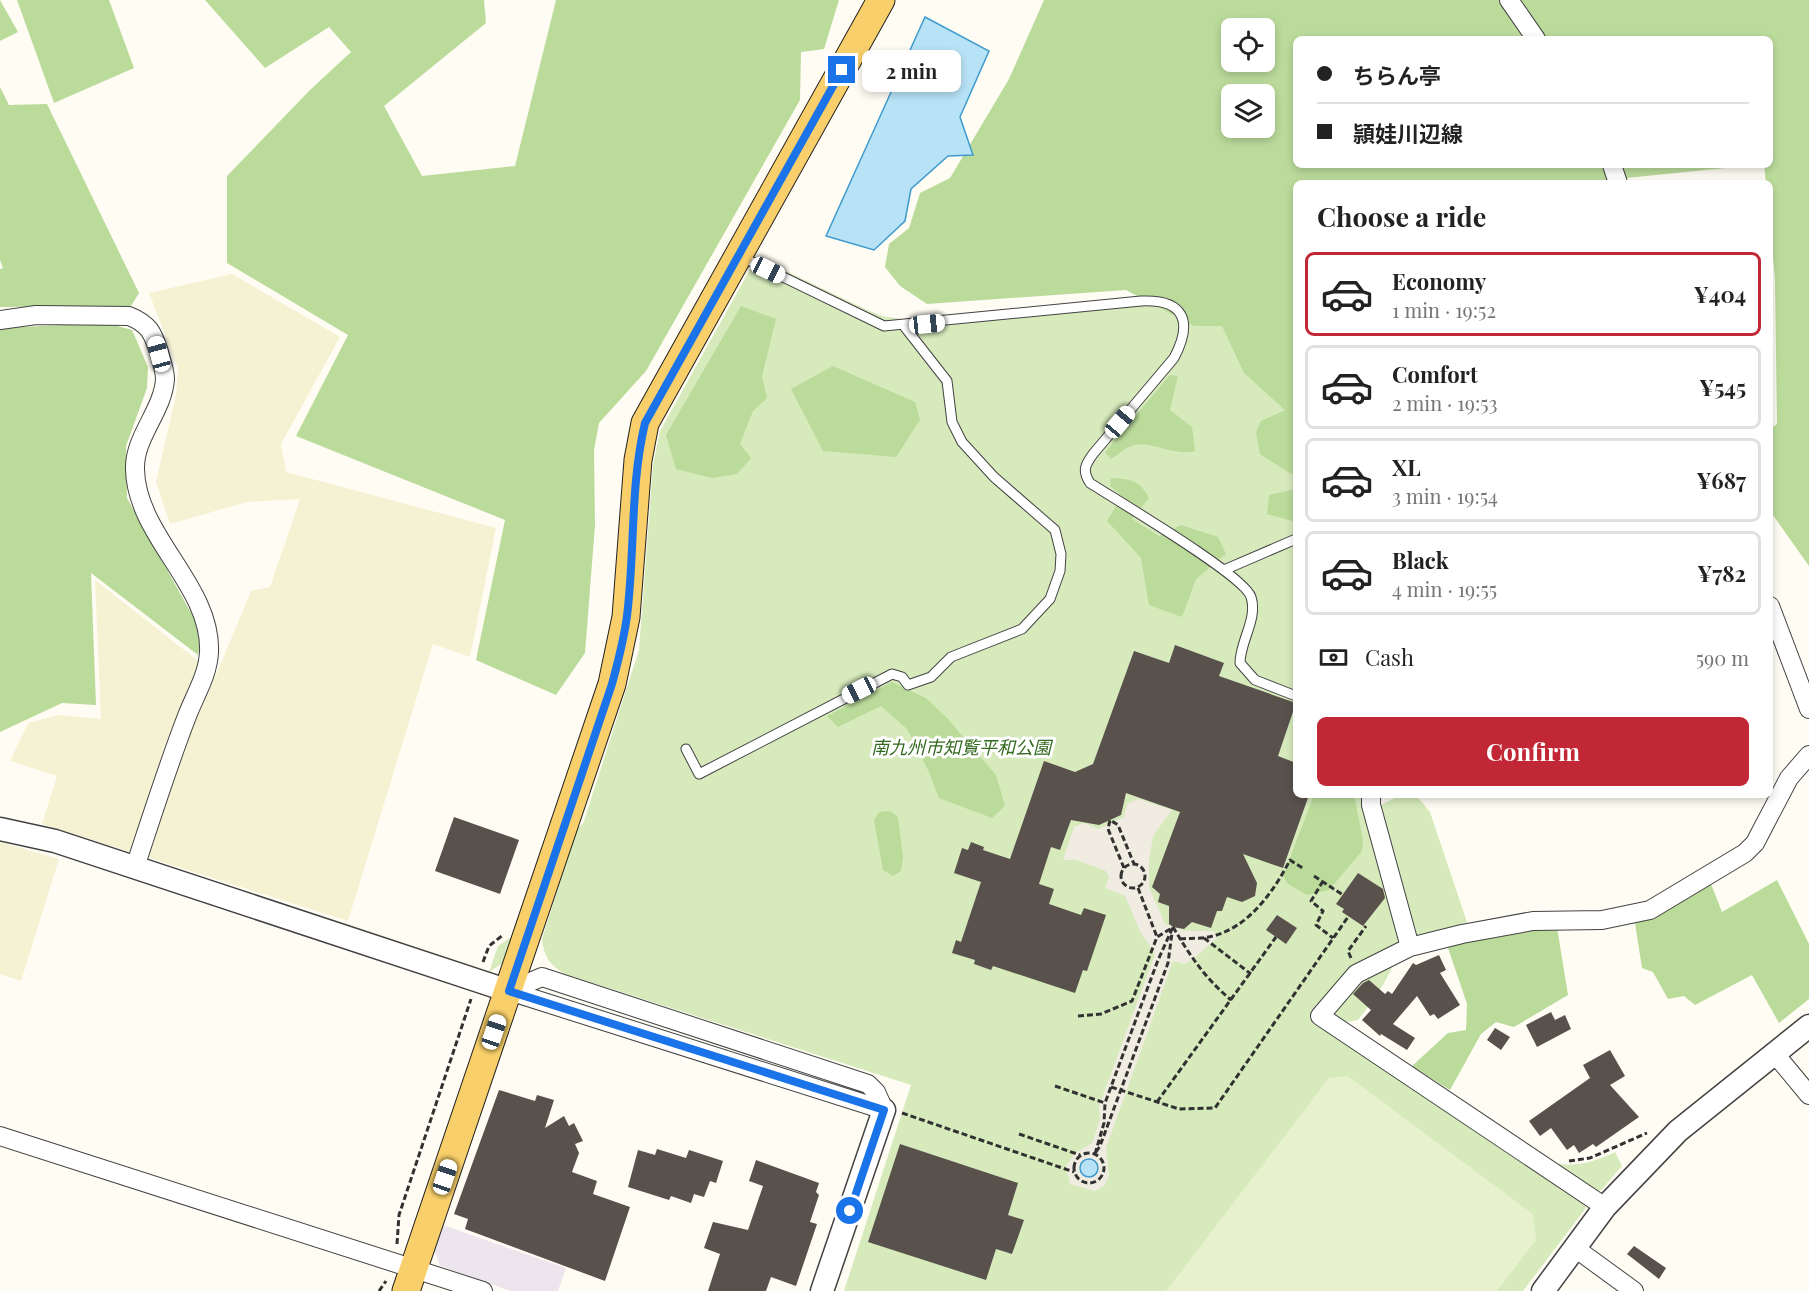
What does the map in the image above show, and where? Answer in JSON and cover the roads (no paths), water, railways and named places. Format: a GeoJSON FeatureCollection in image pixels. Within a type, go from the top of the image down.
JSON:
{"type":"FeatureCollection","features":[{"type":"Feature","properties":{"kind":"main road"},"geometry":{"type":"LineString","coordinates":[[405,1274],[509,991],[612,684],[621,650],[630,578],[638,460],[645,423],[880,0]]}},
{"type":"Feature","properties":{"kind":"street"},"geometry":{"type":"LineString","coordinates":[[1509,0],[1534,36]]}},
{"type":"Feature","properties":{"kind":"street"},"geometry":{"type":"LineString","coordinates":[[0,320],[36,315],[129,316],[142,322],[153,332],[165,376],[162,399],[141,443],[135,466],[136,488],[150,523],[198,604],[207,630],[209,651],[207,670],[187,716],[135,867]]}},
{"type":"Feature","properties":{"kind":"street"},"geometry":{"type":"LineString","coordinates":[[1774,628],[1809,709]]}},
{"type":"Feature","properties":{"kind":"street"},"geometry":{"type":"LineString","coordinates":[[1605,1207],[1320,1016],[1356,974],[1410,947],[1462,933],[1533,921],[1602,920],[1650,910],[1745,853],[1755,843],[1789,778],[1809,755]]}},
{"type":"Feature","properties":{"kind":"street"},"geometry":{"type":"LineString","coordinates":[[1371,798],[1410,947]]}},
{"type":"Feature","properties":{"kind":"street"},"geometry":{"type":"LineString","coordinates":[[0,829],[55,841],[509,991],[542,977],[868,1084],[876,1092],[884,1110],[822,1291]]}},
{"type":"Feature","properties":{"kind":"street"},"geometry":{"type":"LineString","coordinates":[[1543,1291],[1605,1207],[1678,1131],[1809,1026]]}},
{"type":"Feature","properties":{"kind":"street"},"geometry":{"type":"LineString","coordinates":[[1775,1054],[1809,1095]]}},
{"type":"Feature","properties":{"kind":"street"},"geometry":{"type":"LineString","coordinates":[[0,1136],[405,1274],[483,1291]]}},
{"type":"Feature","properties":{"kind":"street"},"geometry":{"type":"LineString","coordinates":[[1575,1248],[1634,1291]]}},
{"type":"Feature","properties":{"kind":"lane"},"geometry":{"type":"LineString","coordinates":[[738,255],[884,326],[904,326],[1141,301],[1160,300],[1176,310],[1185,330],[1174,358],[1093,454],[1085,465],[1085,475],[1090,483],[1224,570],[1247,590],[1251,597],[1251,621],[1240,651],[1240,663],[1243,670],[1255,680],[1293,695]]}},
{"type":"Feature","properties":{"kind":"lane"},"geometry":{"type":"LineString","coordinates":[[686,749],[699,774],[892,674],[902,677],[908,685],[931,677],[951,657],[1022,629],[1050,599],[1060,571],[1061,554],[1055,530],[994,477],[962,442],[952,422],[947,381],[904,326]]}},
{"type":"Feature","properties":{"kind":"lane"},"geometry":{"type":"LineString","coordinates":[[1224,570],[1293,540]]}},
{"type":"Feature","properties":{"kind":"water"},"geometry":{"type":"Polygon","coordinates":[[[925,17],[989,51],[960,117],[973,155],[948,156],[911,189],[905,221],[874,250],[826,236],[925,17]]]}},
{"type":"Feature","properties":{"kind":"water"},"geometry":{"type":"Polygon","coordinates":[[[1085,1159],[1093,1159],[1098,1164],[1096,1175],[1085,1177],[1080,1172],[1080,1164],[1085,1159]]]}},
{"type":"Feature","properties":{"kind":"park label","name":"南九州市知覧平和公園"},"geometry":{"type":"Point","coordinates":[961,748]}}]}
